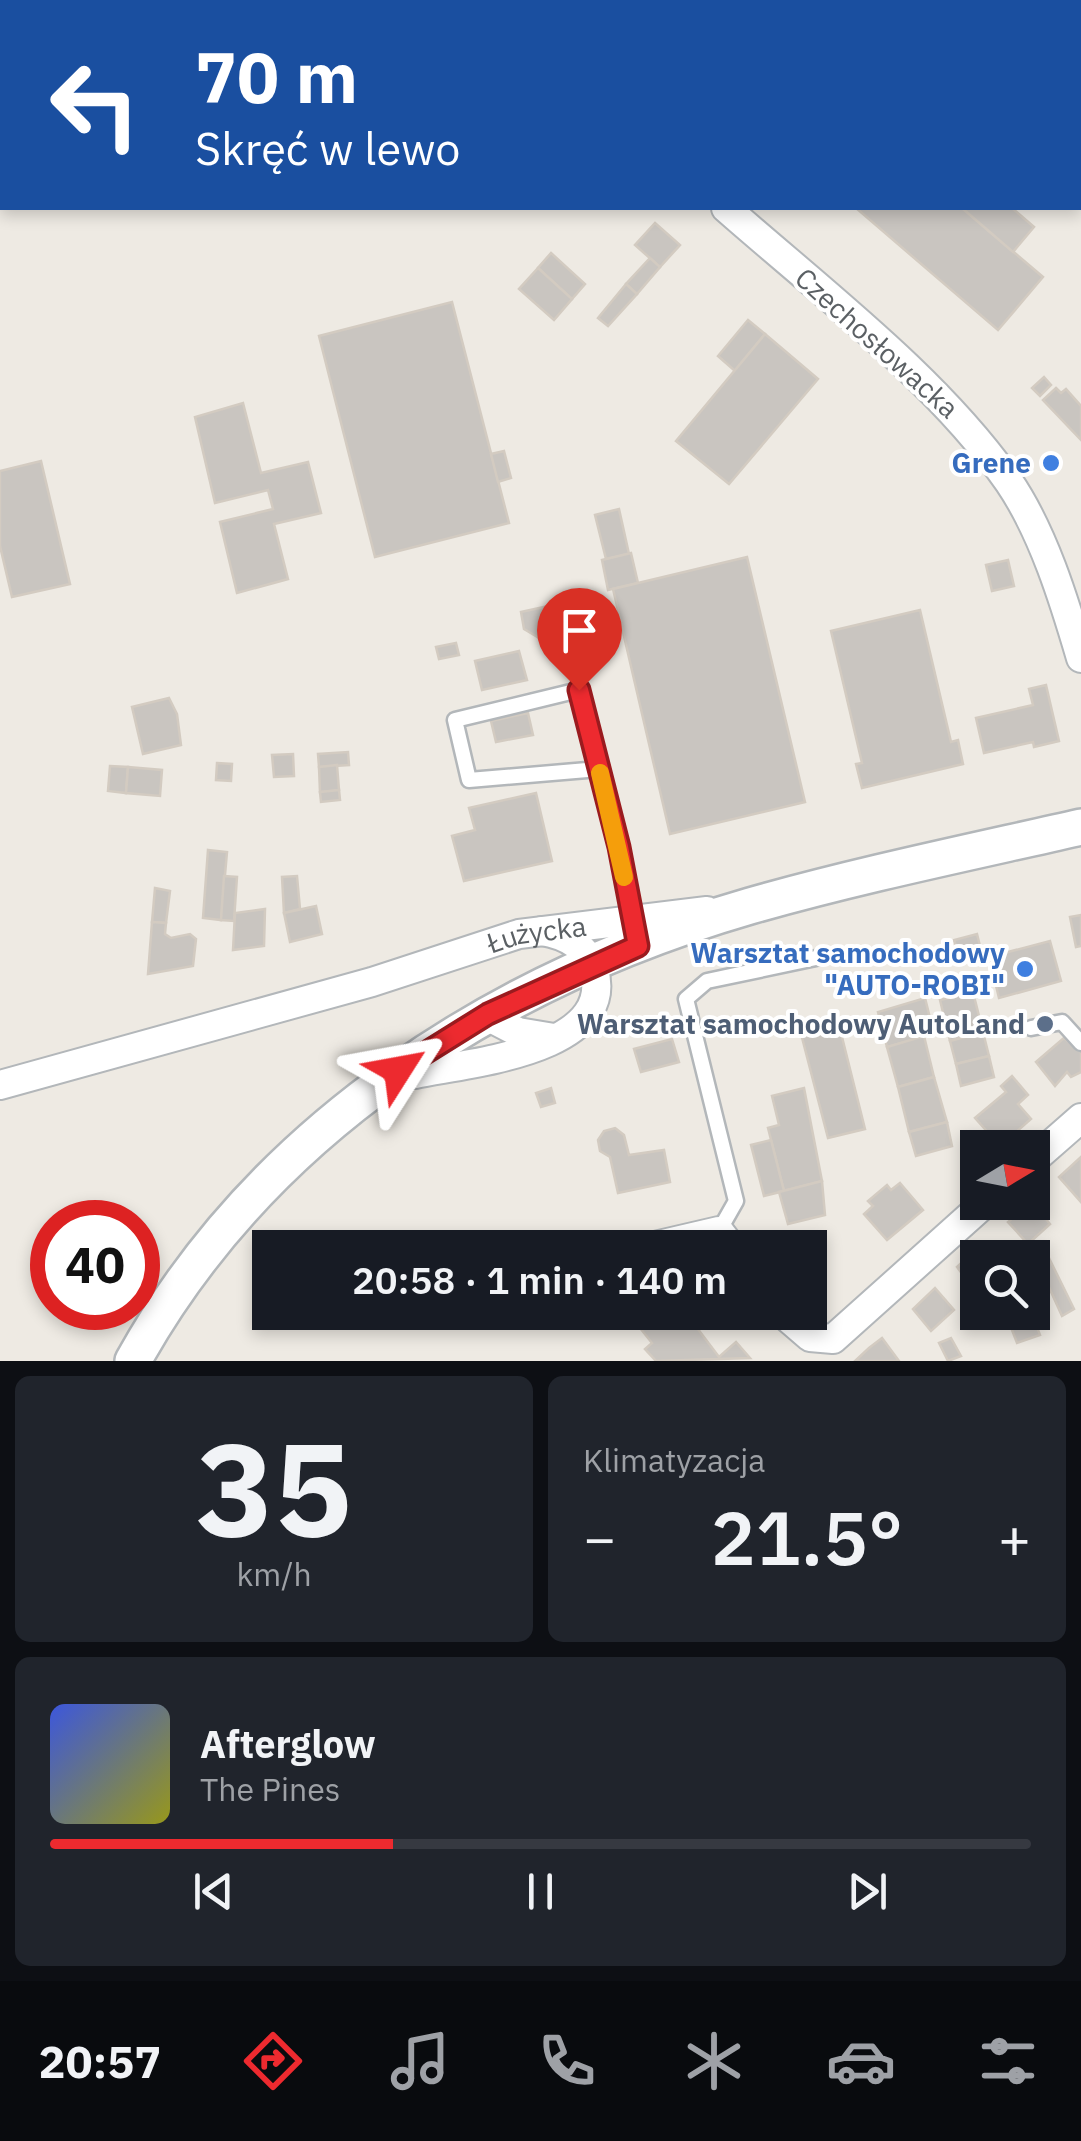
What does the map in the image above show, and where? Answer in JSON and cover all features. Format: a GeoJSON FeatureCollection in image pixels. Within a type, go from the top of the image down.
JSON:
{"type":"FeatureCollection","features":[{"type":"Feature","properties":{"kind":"street","name":"Czechosłowacka"},"geometry":{"type":"LineString","coordinates":[[728,210],[964,422],[1011,486],[1055,581],[1081,658]]}},
{"type":"Feature","properties":{"kind":"street"},"geometry":{"type":"LineString","coordinates":[[132,1361],[187,1278],[242,1208],[304,1146],[398,1070],[486,1015],[592,965],[635,932],[1081,827]]}},
{"type":"Feature","properties":{"kind":"street"},"geometry":{"type":"LineString","coordinates":[[398,1070],[415,1074],[529,1050],[565,1035],[590,1009],[596,982],[592,965],[573,942],[540,930]]}},
{"type":"Feature","properties":{"kind":"street","name":"Łużycka"},"geometry":{"type":"LineString","coordinates":[[0,1084],[372,982],[540,930],[635,932]]}},
{"type":"Feature","properties":{"kind":"street"},"geometry":{"type":"LineString","coordinates":[[486,1015],[536,1037],[565,1035]]}},
{"type":"Feature","properties":{"kind":"street"},"geometry":{"type":"LineString","coordinates":[[1050,1146],[1081,1118]]}},
{"type":"Feature","properties":{"kind":"street"},"geometry":{"type":"LineString","coordinates":[[802,1330],[810,1337],[832,1340],[966,1220]]}},
{"type":"Feature","properties":{"kind":"lane"},"geometry":{"type":"LineString","coordinates":[[599,769],[470,780],[454,720],[579,690],[599,769],[635,932]]}},
{"type":"Feature","properties":{"kind":"lane"},"geometry":{"type":"LineString","coordinates":[[728,1230],[736,1201],[686,999],[707,981],[816,958]]}},
{"type":"Feature","properties":{"kind":"lane"},"geometry":{"type":"LineString","coordinates":[[1031,1028],[1062,1022],[1081,1043]]}},
{"type":"Feature","properties":{"kind":"building"},"geometry":{"type":"Polygon","coordinates":[[[858,210],[964,210],[1043,277],[998,330],[858,210]]]}},
{"type":"Feature","properties":{"kind":"building"},"geometry":{"type":"Polygon","coordinates":[[[964,210],[1014,210],[1034,227],[1013,252],[964,210]]]}},
{"type":"Feature","properties":{"kind":"building"},"geometry":{"type":"Polygon","coordinates":[[[655,223],[680,245],[660,267],[635,245],[655,223]]]}},
{"type":"Feature","properties":{"kind":"building"},"geometry":{"type":"Polygon","coordinates":[[[551,253],[585,284],[572,299],[538,268],[551,253]]]}},
{"type":"Feature","properties":{"kind":"building"},"geometry":{"type":"Polygon","coordinates":[[[650,258],[660,267],[637,294],[626,284],[650,258]]]}},
{"type":"Feature","properties":{"kind":"building"},"geometry":{"type":"Polygon","coordinates":[[[538,268],[572,299],[554,320],[519,289],[538,268]]]}},
{"type":"Feature","properties":{"kind":"building"},"geometry":{"type":"Polygon","coordinates":[[[626,284],[637,294],[608,326],[598,318],[626,284]]]}},
{"type":"Feature","properties":{"kind":"building"},"geometry":{"type":"Polygon","coordinates":[[[452,302],[509,523],[375,557],[319,336],[452,302]]]}},
{"type":"Feature","properties":{"kind":"building"},"geometry":{"type":"Polygon","coordinates":[[[748,320],[765,334],[735,371],[718,356],[748,320]]]}},
{"type":"Feature","properties":{"kind":"building"},"geometry":{"type":"Polygon","coordinates":[[[765,334],[818,379],[729,484],[676,441],[765,334]]]}},
{"type":"Feature","properties":{"kind":"building"},"geometry":{"type":"Polygon","coordinates":[[[1044,377],[1051,385],[1040,396],[1032,388],[1044,377]]]}},
{"type":"Feature","properties":{"kind":"building"},"geometry":{"type":"Polygon","coordinates":[[[1056,388],[1061,393],[1066,389],[1081,406],[1081,440],[1043,400],[1056,388]]]}},
{"type":"Feature","properties":{"kind":"building"},"geometry":{"type":"Polygon","coordinates":[[[243,403],[261,473],[308,462],[321,513],[274,524],[288,579],[237,593],[220,522],[273,509],[268,490],[215,503],[195,417],[243,403]]]}},
{"type":"Feature","properties":{"kind":"building"},"geometry":{"type":"Polygon","coordinates":[[[504,451],[511,478],[498,482],[491,454],[504,451]]]}},
{"type":"Feature","properties":{"kind":"building"},"geometry":{"type":"Polygon","coordinates":[[[41,461],[70,584],[12,597],[0,546],[0,471],[41,461]]]}},
{"type":"Feature","properties":{"kind":"building"},"geometry":{"type":"Polygon","coordinates":[[[619,509],[629,554],[606,559],[595,515],[619,509]]]}},
{"type":"Feature","properties":{"kind":"building"},"geometry":{"type":"Polygon","coordinates":[[[631,553],[638,583],[608,590],[602,560],[631,553]]]}},
{"type":"Feature","properties":{"kind":"building"},"geometry":{"type":"Polygon","coordinates":[[[747,557],[805,802],[670,834],[613,589],[747,557]]]}},
{"type":"Feature","properties":{"kind":"building"},"geometry":{"type":"Polygon","coordinates":[[[1008,560],[1014,586],[992,591],[986,565],[1008,560]]]}},
{"type":"Feature","properties":{"kind":"building"},"geometry":{"type":"Polygon","coordinates":[[[589,597],[601,650],[574,656],[569,631],[539,638],[524,629],[521,612],[589,597]]]}},
{"type":"Feature","properties":{"kind":"building"},"geometry":{"type":"Polygon","coordinates":[[[920,610],[951,742],[958,740],[963,764],[862,788],[856,764],[862,763],[831,631],[920,610]]]}},
{"type":"Feature","properties":{"kind":"building"},"geometry":{"type":"Polygon","coordinates":[[[456,643],[459,655],[439,659],[436,647],[456,643]]]}},
{"type":"Feature","properties":{"kind":"building"},"geometry":{"type":"Polygon","coordinates":[[[519,651],[527,680],[482,690],[475,661],[519,651]]]}},
{"type":"Feature","properties":{"kind":"building"},"geometry":{"type":"Polygon","coordinates":[[[1046,685],[1059,741],[1034,747],[1033,742],[984,753],[976,718],[1033,705],[1029,689],[1046,685]]]}},
{"type":"Feature","properties":{"kind":"building"},"geometry":{"type":"Polygon","coordinates":[[[169,698],[177,714],[181,745],[143,754],[132,707],[169,698]]]}},
{"type":"Feature","properties":{"kind":"building"},"geometry":{"type":"Polygon","coordinates":[[[528,713],[533,735],[496,742],[491,721],[528,713]]]}},
{"type":"Feature","properties":{"kind":"building"},"geometry":{"type":"Polygon","coordinates":[[[348,752],[349,765],[319,767],[318,754],[348,752]]]}},
{"type":"Feature","properties":{"kind":"building"},"geometry":{"type":"Polygon","coordinates":[[[293,754],[294,776],[274,777],[272,755],[293,754]]]}},
{"type":"Feature","properties":{"kind":"building"},"geometry":{"type":"Polygon","coordinates":[[[217,763],[232,764],[231,781],[216,780],[217,763]]]}},
{"type":"Feature","properties":{"kind":"building"},"geometry":{"type":"Polygon","coordinates":[[[337,765],[339,790],[320,792],[319,767],[337,765]]]}},
{"type":"Feature","properties":{"kind":"building"},"geometry":{"type":"Polygon","coordinates":[[[110,766],[128,767],[126,793],[108,791],[110,766]]]}},
{"type":"Feature","properties":{"kind":"building"},"geometry":{"type":"Polygon","coordinates":[[[128,767],[162,770],[160,796],[126,793],[128,767]]]}},
{"type":"Feature","properties":{"kind":"building"},"geometry":{"type":"Polygon","coordinates":[[[339,790],[340,800],[321,802],[320,792],[339,790]]]}},
{"type":"Feature","properties":{"kind":"building"},"geometry":{"type":"Polygon","coordinates":[[[536,793],[552,861],[464,881],[452,836],[475,830],[469,808],[536,793]]]}},
{"type":"Feature","properties":{"kind":"building"},"geometry":{"type":"Polygon","coordinates":[[[208,850],[227,852],[221,920],[203,918],[208,850]]]}},
{"type":"Feature","properties":{"kind":"building"},"geometry":{"type":"Polygon","coordinates":[[[224,876],[237,877],[234,921],[221,920],[224,876]]]}},
{"type":"Feature","properties":{"kind":"building"},"geometry":{"type":"Polygon","coordinates":[[[297,876],[300,909],[284,913],[282,877],[297,876]]]}},
{"type":"Feature","properties":{"kind":"building"},"geometry":{"type":"Polygon","coordinates":[[[155,888],[170,891],[166,923],[152,922],[155,888]]]}},
{"type":"Feature","properties":{"kind":"building"},"geometry":{"type":"Polygon","coordinates":[[[316,906],[322,934],[290,942],[284,913],[316,906]]]}},
{"type":"Feature","properties":{"kind":"building"},"geometry":{"type":"Polygon","coordinates":[[[265,909],[264,946],[233,950],[235,913],[265,909]]]}},
{"type":"Feature","properties":{"kind":"building"},"geometry":{"type":"Polygon","coordinates":[[[1081,915],[1081,946],[1076,947],[1070,917],[1081,915]]]}},
{"type":"Feature","properties":{"kind":"building"},"geometry":{"type":"Polygon","coordinates":[[[152,922],[166,923],[165,934],[171,938],[190,934],[196,939],[193,966],[148,974],[152,922]]]}},
{"type":"Feature","properties":{"kind":"building"},"geometry":{"type":"Polygon","coordinates":[[[977,934],[982,954],[966,960],[959,955],[954,940],[977,934]]]}},
{"type":"Feature","properties":{"kind":"building","name":"Warsztat samochodowy \"AUTO-ROBI\""},"geometry":{"type":"Polygon","coordinates":[[[1050,941],[1061,981],[999,998],[989,957],[1050,941]]]}},
{"type":"Feature","properties":{"kind":"building"},"geometry":{"type":"Polygon","coordinates":[[[973,992],[983,1032],[950,1041],[940,1000],[973,992]]]}},
{"type":"Feature","properties":{"kind":"building"},"geometry":{"type":"Polygon","coordinates":[[[925,998],[934,1034],[887,1047],[878,1012],[925,998]]]}},
{"type":"Feature","properties":{"kind":"building"},"geometry":{"type":"Polygon","coordinates":[[[837,1017],[865,1129],[828,1138],[799,1026],[837,1017]]]}},
{"type":"Feature","properties":{"kind":"building"},"geometry":{"type":"Polygon","coordinates":[[[983,1032],[989,1056],[956,1064],[950,1041],[983,1032]]]}},
{"type":"Feature","properties":{"kind":"building"},"geometry":{"type":"Polygon","coordinates":[[[924,1036],[934,1077],[898,1087],[887,1047],[924,1036]]]}},
{"type":"Feature","properties":{"kind":"building"},"geometry":{"type":"Polygon","coordinates":[[[1064,1038],[1081,1052],[1081,1072],[1071,1077],[1067,1072],[1055,1086],[1036,1062],[1064,1038]]]}},
{"type":"Feature","properties":{"kind":"building"},"geometry":{"type":"Polygon","coordinates":[[[672,1039],[679,1062],[641,1072],[634,1049],[672,1039]]]}},
{"type":"Feature","properties":{"kind":"building"},"geometry":{"type":"Polygon","coordinates":[[[989,1056],[994,1077],[961,1086],[956,1064],[989,1056]]]}},
{"type":"Feature","properties":{"kind":"building"},"geometry":{"type":"Polygon","coordinates":[[[1012,1076],[1028,1095],[1018,1104],[1031,1119],[1018,1130],[986,1130],[975,1118],[1006,1092],[1001,1086],[1012,1076]]]}},
{"type":"Feature","properties":{"kind":"building"},"geometry":{"type":"Polygon","coordinates":[[[934,1077],[947,1122],[909,1132],[898,1087],[934,1077]]]}},
{"type":"Feature","properties":{"kind":"building"},"geometry":{"type":"Polygon","coordinates":[[[551,1088],[555,1103],[541,1107],[536,1093],[551,1088]]]}},
{"type":"Feature","properties":{"kind":"building"},"geometry":{"type":"Polygon","coordinates":[[[804,1088],[822,1181],[784,1191],[768,1128],[779,1125],[772,1096],[804,1088]]]}},
{"type":"Feature","properties":{"kind":"building"},"geometry":{"type":"Polygon","coordinates":[[[947,1122],[952,1146],[916,1156],[909,1132],[947,1122]]]}},
{"type":"Feature","properties":{"kind":"building"},"geometry":{"type":"Polygon","coordinates":[[[615,1128],[624,1135],[629,1155],[664,1150],[670,1182],[618,1193],[610,1157],[600,1151],[598,1140],[604,1131],[615,1128]]]}},
{"type":"Feature","properties":{"kind":"building"},"geometry":{"type":"Polygon","coordinates":[[[771,1140],[784,1191],[764,1196],[751,1145],[771,1140]]]}},
{"type":"Feature","properties":{"kind":"building"},"geometry":{"type":"Polygon","coordinates":[[[1081,1157],[1081,1202],[1059,1177],[1081,1157]]]}},
{"type":"Feature","properties":{"kind":"building"},"geometry":{"type":"Polygon","coordinates":[[[822,1181],[825,1215],[788,1224],[779,1192],[822,1181]]]}},
{"type":"Feature","properties":{"kind":"building"},"geometry":{"type":"Polygon","coordinates":[[[900,1183],[923,1210],[887,1240],[864,1214],[873,1206],[868,1201],[887,1185],[891,1190],[900,1183]]]}},
{"type":"Feature","properties":{"kind":"building"},"geometry":{"type":"Polygon","coordinates":[[[1047,1220],[1050,1224],[1032,1240],[1024,1240],[1008,1222],[1047,1220]]]}},
{"type":"Feature","properties":{"kind":"building"},"geometry":{"type":"Polygon","coordinates":[[[1050,1260],[1074,1309],[1062,1316],[1050,1290],[1050,1260]]]}},
{"type":"Feature","properties":{"kind":"building"},"geometry":{"type":"Polygon","coordinates":[[[935,1288],[954,1310],[931,1331],[913,1309],[935,1288]]]}},
{"type":"Feature","properties":{"kind":"building"},"geometry":{"type":"Polygon","coordinates":[[[642,1330],[699,1330],[719,1357],[736,1342],[750,1358],[656,1361],[645,1349],[652,1343],[642,1330]]]}},
{"type":"Feature","properties":{"kind":"building"},"geometry":{"type":"Polygon","coordinates":[[[1012,1330],[1038,1330],[1040,1335],[1017,1343],[1012,1330]]]}},
{"type":"Feature","properties":{"kind":"building"},"geometry":{"type":"Polygon","coordinates":[[[882,1338],[899,1361],[855,1361],[869,1348],[882,1338]]]}},
{"type":"Feature","properties":{"kind":"building"},"geometry":{"type":"Polygon","coordinates":[[[951,1338],[961,1356],[948,1361],[939,1343],[951,1338]]]}},
{"type":"Feature","properties":{"kind":"slow traffic"},"geometry":{"type":"LineString","coordinates":[[600,773],[624,877]]}},
{"type":"Feature","properties":{"kind":"place","name":"Grene"},"geometry":{"type":"Point","coordinates":[1051,463]}},
{"type":"Feature","properties":{"kind":"place","name":"Warsztat samochodowy \"AUTO-ROBI\""},"geometry":{"type":"Point","coordinates":[1025,969]}},
{"type":"Feature","properties":{"kind":"place","name":"Warsztat samochodowy AutoLand"},"geometry":{"type":"Point","coordinates":[1045,1024]}},
{"type":"Feature","properties":{"kind":"route"},"geometry":{"type":"LineString","coordinates":[[398,1070],[488,1014],[638,946],[619,847],[579,690]]}}]}
